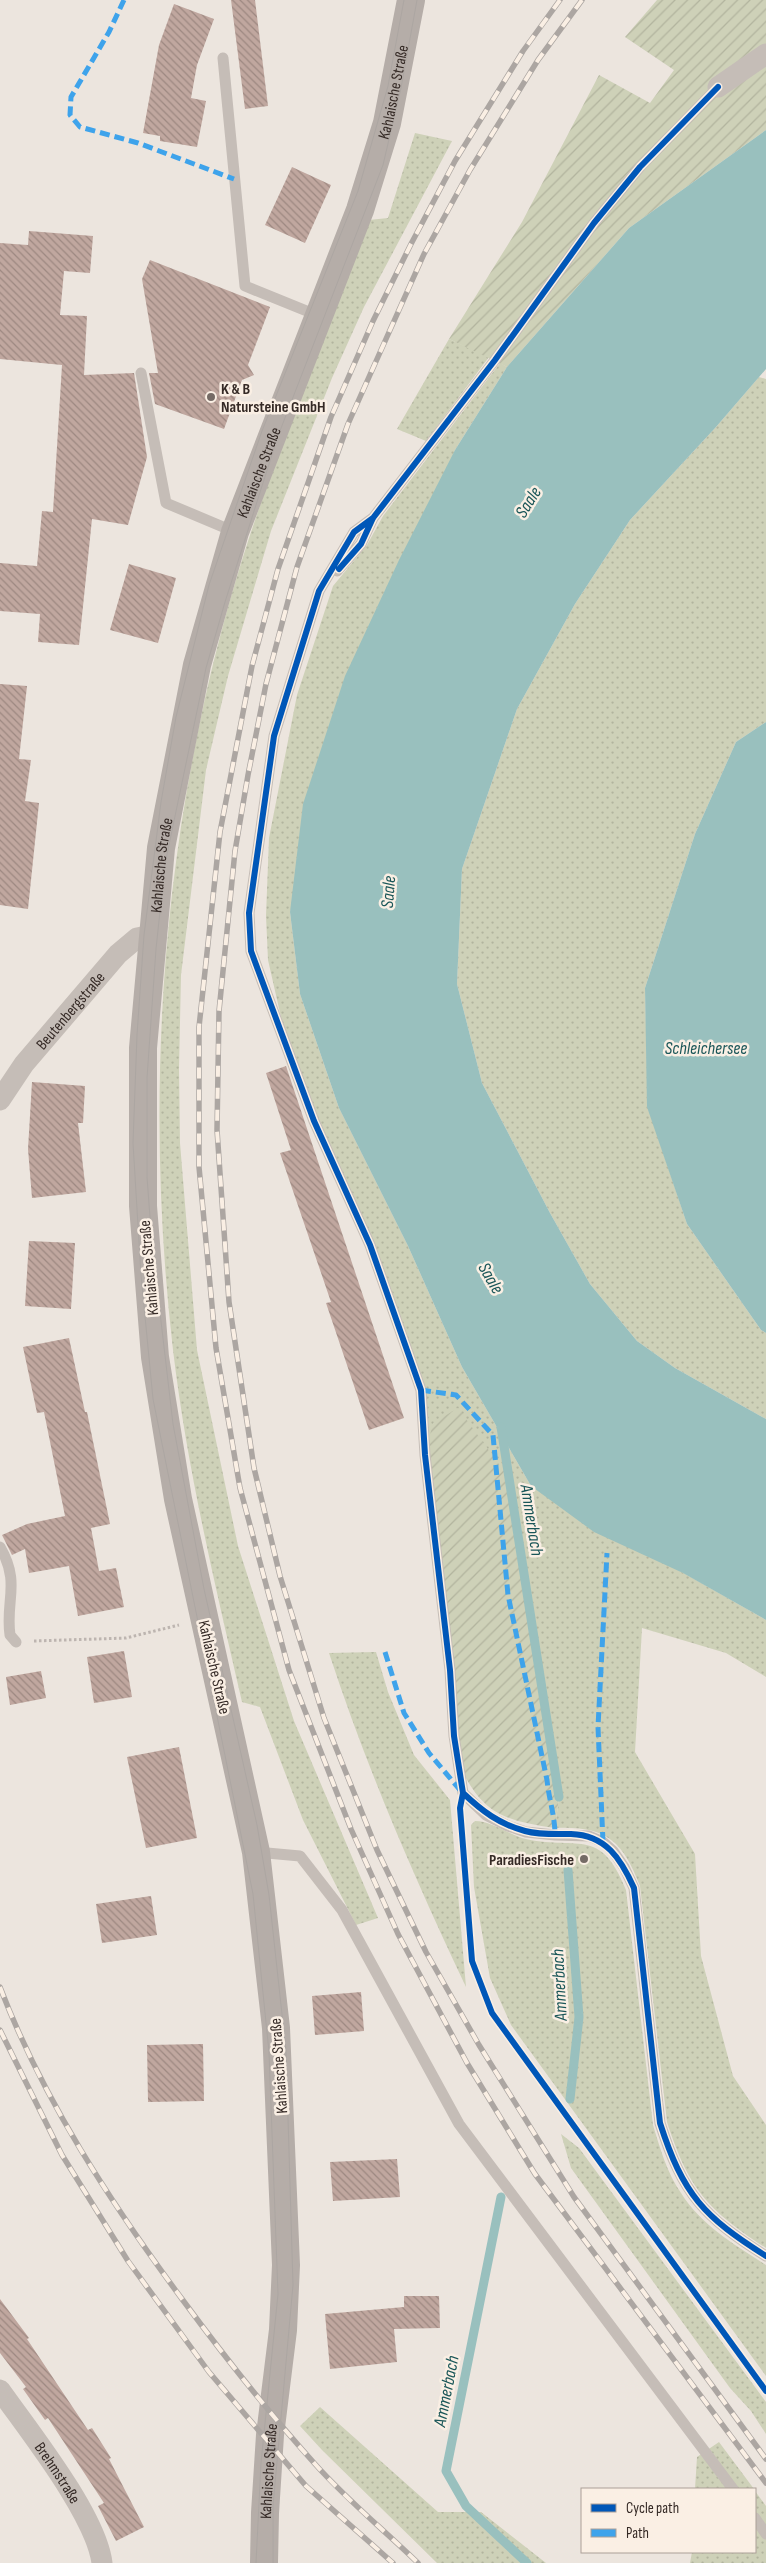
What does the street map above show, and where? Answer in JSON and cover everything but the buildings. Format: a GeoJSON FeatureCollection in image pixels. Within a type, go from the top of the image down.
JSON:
{"type":"FeatureCollection","features":[{"type":"Feature","properties":{"kind":"main road","name":"Kahlaische Straße"},"geometry":{"type":"LineString","coordinates":[[264,2563],[269,2451],[283,2330],[286,2265],[276,2028],[256,1852],[178,1500],[155,1357],[143,1206],[143,1048],[161,848],[197,665],[235,532],[360,210],[388,123],[411,0]]}},
{"type":"Feature","properties":{"kind":"street"},"geometry":{"type":"LineString","coordinates":[[718,87],[766,54]]}},
{"type":"Feature","properties":{"kind":"street","name":"Beutenbergstraße"},"geometry":{"type":"LineString","coordinates":[[0,1100],[24,1064],[118,954],[137,938],[152,935]]}},
{"type":"Feature","properties":{"kind":"street","name":"Brehmstraße"},"geometry":{"type":"LineString","coordinates":[[0,2390],[78,2504],[101,2554],[102,2563]]}},
{"type":"Feature","properties":{"kind":"lane"},"geometry":{"type":"LineString","coordinates":[[223,58],[245,286],[319,316]]}},
{"type":"Feature","properties":{"kind":"lane"},"geometry":{"type":"LineString","coordinates":[[718,87],[640,167],[594,223],[495,360],[373,518],[361,544],[319,592],[274,736],[249,913],[251,950],[314,1121],[370,1245],[421,1390],[425,1455],[450,1670],[454,1736],[463,1793],[486,1815],[508,1826],[526,1832],[555,1836],[588,1836],[602,1842],[613,1851],[624,1867],[634,1888],[660,2124],[670,2155],[687,2190],[712,2218],[766,2256]]}},
{"type":"Feature","properties":{"kind":"lane"},"geometry":{"type":"LineString","coordinates":[[141,373],[166,504],[235,532]]}},
{"type":"Feature","properties":{"kind":"lane"},"geometry":{"type":"LineString","coordinates":[[0,1547],[8,1565],[12,1586],[10,1635],[16,1642]]}},
{"type":"Feature","properties":{"kind":"lane"},"geometry":{"type":"LineString","coordinates":[[256,1852],[300,1856],[342,1910],[460,2124],[732,2488]]}},
{"type":"Feature","properties":{"kind":"lane"},"geometry":{"type":"LineString","coordinates":[[756,2519],[766,2534]]}},
{"type":"Feature","properties":{"kind":"path"},"geometry":{"type":"LineString","coordinates":[[16,1642],[126,1638],[204,1618]]}},
{"type":"Feature","properties":{"kind":"path"},"geometry":{"type":"LineString","coordinates":[[463,1793],[460,1808],[472,1960],[492,2013],[766,2391]]}},
{"type":"Feature","properties":{"kind":"green space"},"geometry":{"type":"Polygon","coordinates":[[[657,0],[766,0],[766,130],[629,228],[507,367],[449,339],[522,222],[599,75],[650,103],[674,70],[625,37],[657,0]]]}},
{"type":"Feature","properties":{"kind":"green space"},"geometry":{"type":"Polygon","coordinates":[[[415,133],[452,141],[364,307],[332,378],[271,531],[228,676],[206,770],[181,975],[180,1143],[197,1350],[238,1546],[294,1721],[378,1918],[356,1925],[303,1820],[260,1707],[242,1702],[194,1482],[173,1350],[164,1256],[160,1161],[160,1066],[165,972],[174,878],[188,784],[207,692],[230,600],[261,504],[295,409],[369,220],[388,218],[415,133]]]}},
{"type":"Feature","properties":{"kind":"green space"},"geometry":{"type":"Polygon","coordinates":[[[449,339],[489,357],[426,441],[397,429],[449,339]]]}},
{"type":"Feature","properties":{"kind":"green space"},"geometry":{"type":"Polygon","coordinates":[[[500,363],[507,367],[455,450],[290,912],[300,994],[339,1108],[408,1246],[462,1367],[531,1486],[766,1620],[766,1677],[726,1653],[642,1628],[635,1752],[695,1854],[701,1956],[733,2076],[766,2125],[766,2248],[729,2221],[703,2196],[683,2165],[675,2145],[667,2122],[640,1886],[626,1857],[610,1839],[600,1833],[587,1830],[555,1828],[559,1797],[425,1455],[421,1390],[288,1048],[268,960],[266,916],[269,838],[297,695],[333,586],[367,545],[383,516],[500,363]]]}},
{"type":"Feature","properties":{"kind":"green space"},"geometry":{"type":"Polygon","coordinates":[[[759,377],[766,379],[766,722],[736,742],[695,834],[645,988],[648,1107],[687,1224],[761,1330],[766,1333],[766,1419],[675,1368],[637,1341],[590,1284],[550,1213],[482,1083],[457,984],[462,869],[517,709],[575,604],[630,520],[716,427],[759,377]]]}},
{"type":"Feature","properties":{"kind":"green space"},"geometry":{"type":"Polygon","coordinates":[[[458,1408],[509,1478],[559,1797],[555,1828],[522,1822],[496,1812],[476,1794],[459,1764],[425,1455],[433,1423],[458,1408]]]}},
{"type":"Feature","properties":{"kind":"green space"},"geometry":{"type":"Polygon","coordinates":[[[376,1652],[388,1692],[414,1755],[450,1800],[466,1987],[428,1905],[375,1781],[329,1653],[376,1652]]]}},
{"type":"Feature","properties":{"kind":"green space"},"geometry":{"type":"Polygon","coordinates":[[[475,1821],[493,1825],[522,1838],[541,1842],[584,1844],[596,1848],[606,1856],[616,1869],[626,1890],[653,2125],[668,2169],[689,2204],[719,2234],[766,2265],[766,2376],[511,2025],[490,1978],[474,1887],[471,1825],[475,1821]]]}},
{"type":"Feature","properties":{"kind":"green space"},"geometry":{"type":"Polygon","coordinates":[[[561,2134],[579,2148],[766,2402],[766,2434],[751,2411],[730,2388],[571,2168],[561,2134]]]}},
{"type":"Feature","properties":{"kind":"green space"},"geometry":{"type":"Polygon","coordinates":[[[320,2407],[438,2512],[481,2512],[546,2563],[437,2563],[300,2426],[320,2407]]]}},
{"type":"Feature","properties":{"kind":"green space"},"geometry":{"type":"Polygon","coordinates":[[[719,2442],[753,2488],[695,2488],[697,2457],[719,2442]]]}},
{"type":"Feature","properties":{"kind":"green space"},"geometry":{"type":"Polygon","coordinates":[[[756,2492],[766,2506],[766,2563],[690,2563],[692,2553],[756,2553],[756,2492]]]}},
{"type":"Feature","properties":{"kind":"water","name":"Saale"},"geometry":{"type":"Polygon","coordinates":[[[766,130],[766,369],[716,427],[630,520],[575,604],[517,709],[462,869],[457,984],[482,1083],[550,1213],[590,1284],[637,1341],[675,1368],[766,1419],[766,1620],[683,1573],[594,1532],[531,1486],[462,1367],[408,1246],[339,1108],[300,994],[290,912],[303,804],[345,676],[399,560],[455,450],[507,367],[629,228],[766,130]]]}},
{"type":"Feature","properties":{"kind":"water","name":"Schleichersee"},"geometry":{"type":"Polygon","coordinates":[[[766,722],[766,1333],[761,1330],[687,1224],[647,1107],[645,988],[695,834],[736,742],[766,722]]]}},
{"type":"Feature","properties":{"kind":"waterway","name":"Ammerbach"},"geometry":{"type":"LineString","coordinates":[[501,1427],[559,1797]]}},
{"type":"Feature","properties":{"kind":"waterway","name":"Ammerbach"},"geometry":{"type":"LineString","coordinates":[[568,1870],[579,2017],[570,2099]]}},
{"type":"Feature","properties":{"kind":"waterway","name":"Ammerbach"},"geometry":{"type":"LineString","coordinates":[[501,2197],[446,2471],[466,2506],[527,2563]]}},
{"type":"Feature","properties":{"kind":"tram line"},"geometry":{"type":"LineString","coordinates":[[256,2563],[261,2463],[278,2294],[269,2052],[253,1894],[153,1399],[141,1275],[133,1143],[137,1035],[144,935],[161,802],[176,717],[209,585],[262,431],[358,191],[388,86],[404,0]]}},
{"type":"Feature","properties":{"kind":"tram line"},"geometry":{"type":"LineString","coordinates":[[273,2563],[273,2506],[293,2285],[286,2051],[269,1895],[257,1825],[204,1589],[173,1424],[152,1244],[147,1177],[147,1078],[156,949],[165,864],[206,668],[278,436],[383,165],[401,88],[417,0]]}},
{"type":"Feature","properties":{"kind":"railway"},"geometry":{"type":"LineString","coordinates":[[560,0],[523,51],[455,161],[411,244],[373,321],[331,417],[278,569],[252,666],[220,832],[199,1027],[199,1167],[216,1348],[240,1488],[289,1670],[351,1829],[398,1934],[467,2063],[535,2174],[766,2483]]}},
{"type":"Feature","properties":{"kind":"railway"},"geometry":{"type":"LineString","coordinates":[[582,0],[538,60],[470,170],[424,254],[348,424],[297,567],[266,684],[248,775],[235,851],[219,1011],[217,1130],[229,1302],[254,1468],[280,1576],[324,1718],[377,1850],[426,1952],[479,2045],[574,2197],[766,2459]]}},
{"type":"Feature","properties":{"kind":"railway"},"geometry":{"type":"LineString","coordinates":[[0,1987],[17,2029],[37,2070],[80,2149],[156,2263],[230,2363],[263,2404],[339,2490],[418,2563]]}},
{"type":"Feature","properties":{"kind":"railway"},"geometry":{"type":"LineString","coordinates":[[0,2030],[62,2155],[128,2261],[209,2372],[306,2486],[393,2563]]}},
{"type":"Feature","properties":{"kind":"marked path"},"geometry":{"type":"LineString","coordinates":[[124,0],[109,32],[71,97],[70,115],[80,127],[138,143],[234,179]]}},
{"type":"Feature","properties":{"kind":"marked path"},"geometry":{"type":"LineString","coordinates":[[421,1390],[456,1395],[493,1435],[508,1595],[547,1780],[555,1835]]}},
{"type":"Feature","properties":{"kind":"marked path"},"geometry":{"type":"LineString","coordinates":[[603,1842],[598,1727],[607,1553]]}},
{"type":"Feature","properties":{"kind":"marked path"},"geometry":{"type":"LineString","coordinates":[[385,1652],[404,1713],[429,1753],[460,1790]]}},
{"type":"Feature","properties":{"kind":"cycle path"},"geometry":{"type":"LineString","coordinates":[[339,569],[361,544],[373,518],[495,360],[594,223],[640,167],[718,87]]}},
{"type":"Feature","properties":{"kind":"cycle path"},"geometry":{"type":"LineString","coordinates":[[373,518],[354,532],[319,591],[274,736],[249,913],[251,951],[314,1121],[370,1245],[421,1390],[425,1455],[450,1670],[454,1736],[463,1793],[460,1808],[472,1961],[492,2013],[766,2391]]}},
{"type":"Feature","properties":{"kind":"cycle path"},"geometry":{"type":"LineString","coordinates":[[463,1793],[477,1806],[507,1825],[536,1833],[583,1835],[594,1839],[611,1850],[624,1867],[634,1888],[660,2123],[669,2148],[687,2186],[698,2202],[727,2229],[766,2256]]}},
{"type":"Feature","properties":{"kind":"place","name":"K & B Natursteine GmbH"},"geometry":{"type":"Point","coordinates":[211,397]}},
{"type":"Feature","properties":{"kind":"place","name":"ParadiesFische"},"geometry":{"type":"Point","coordinates":[584,1859]}}]}
